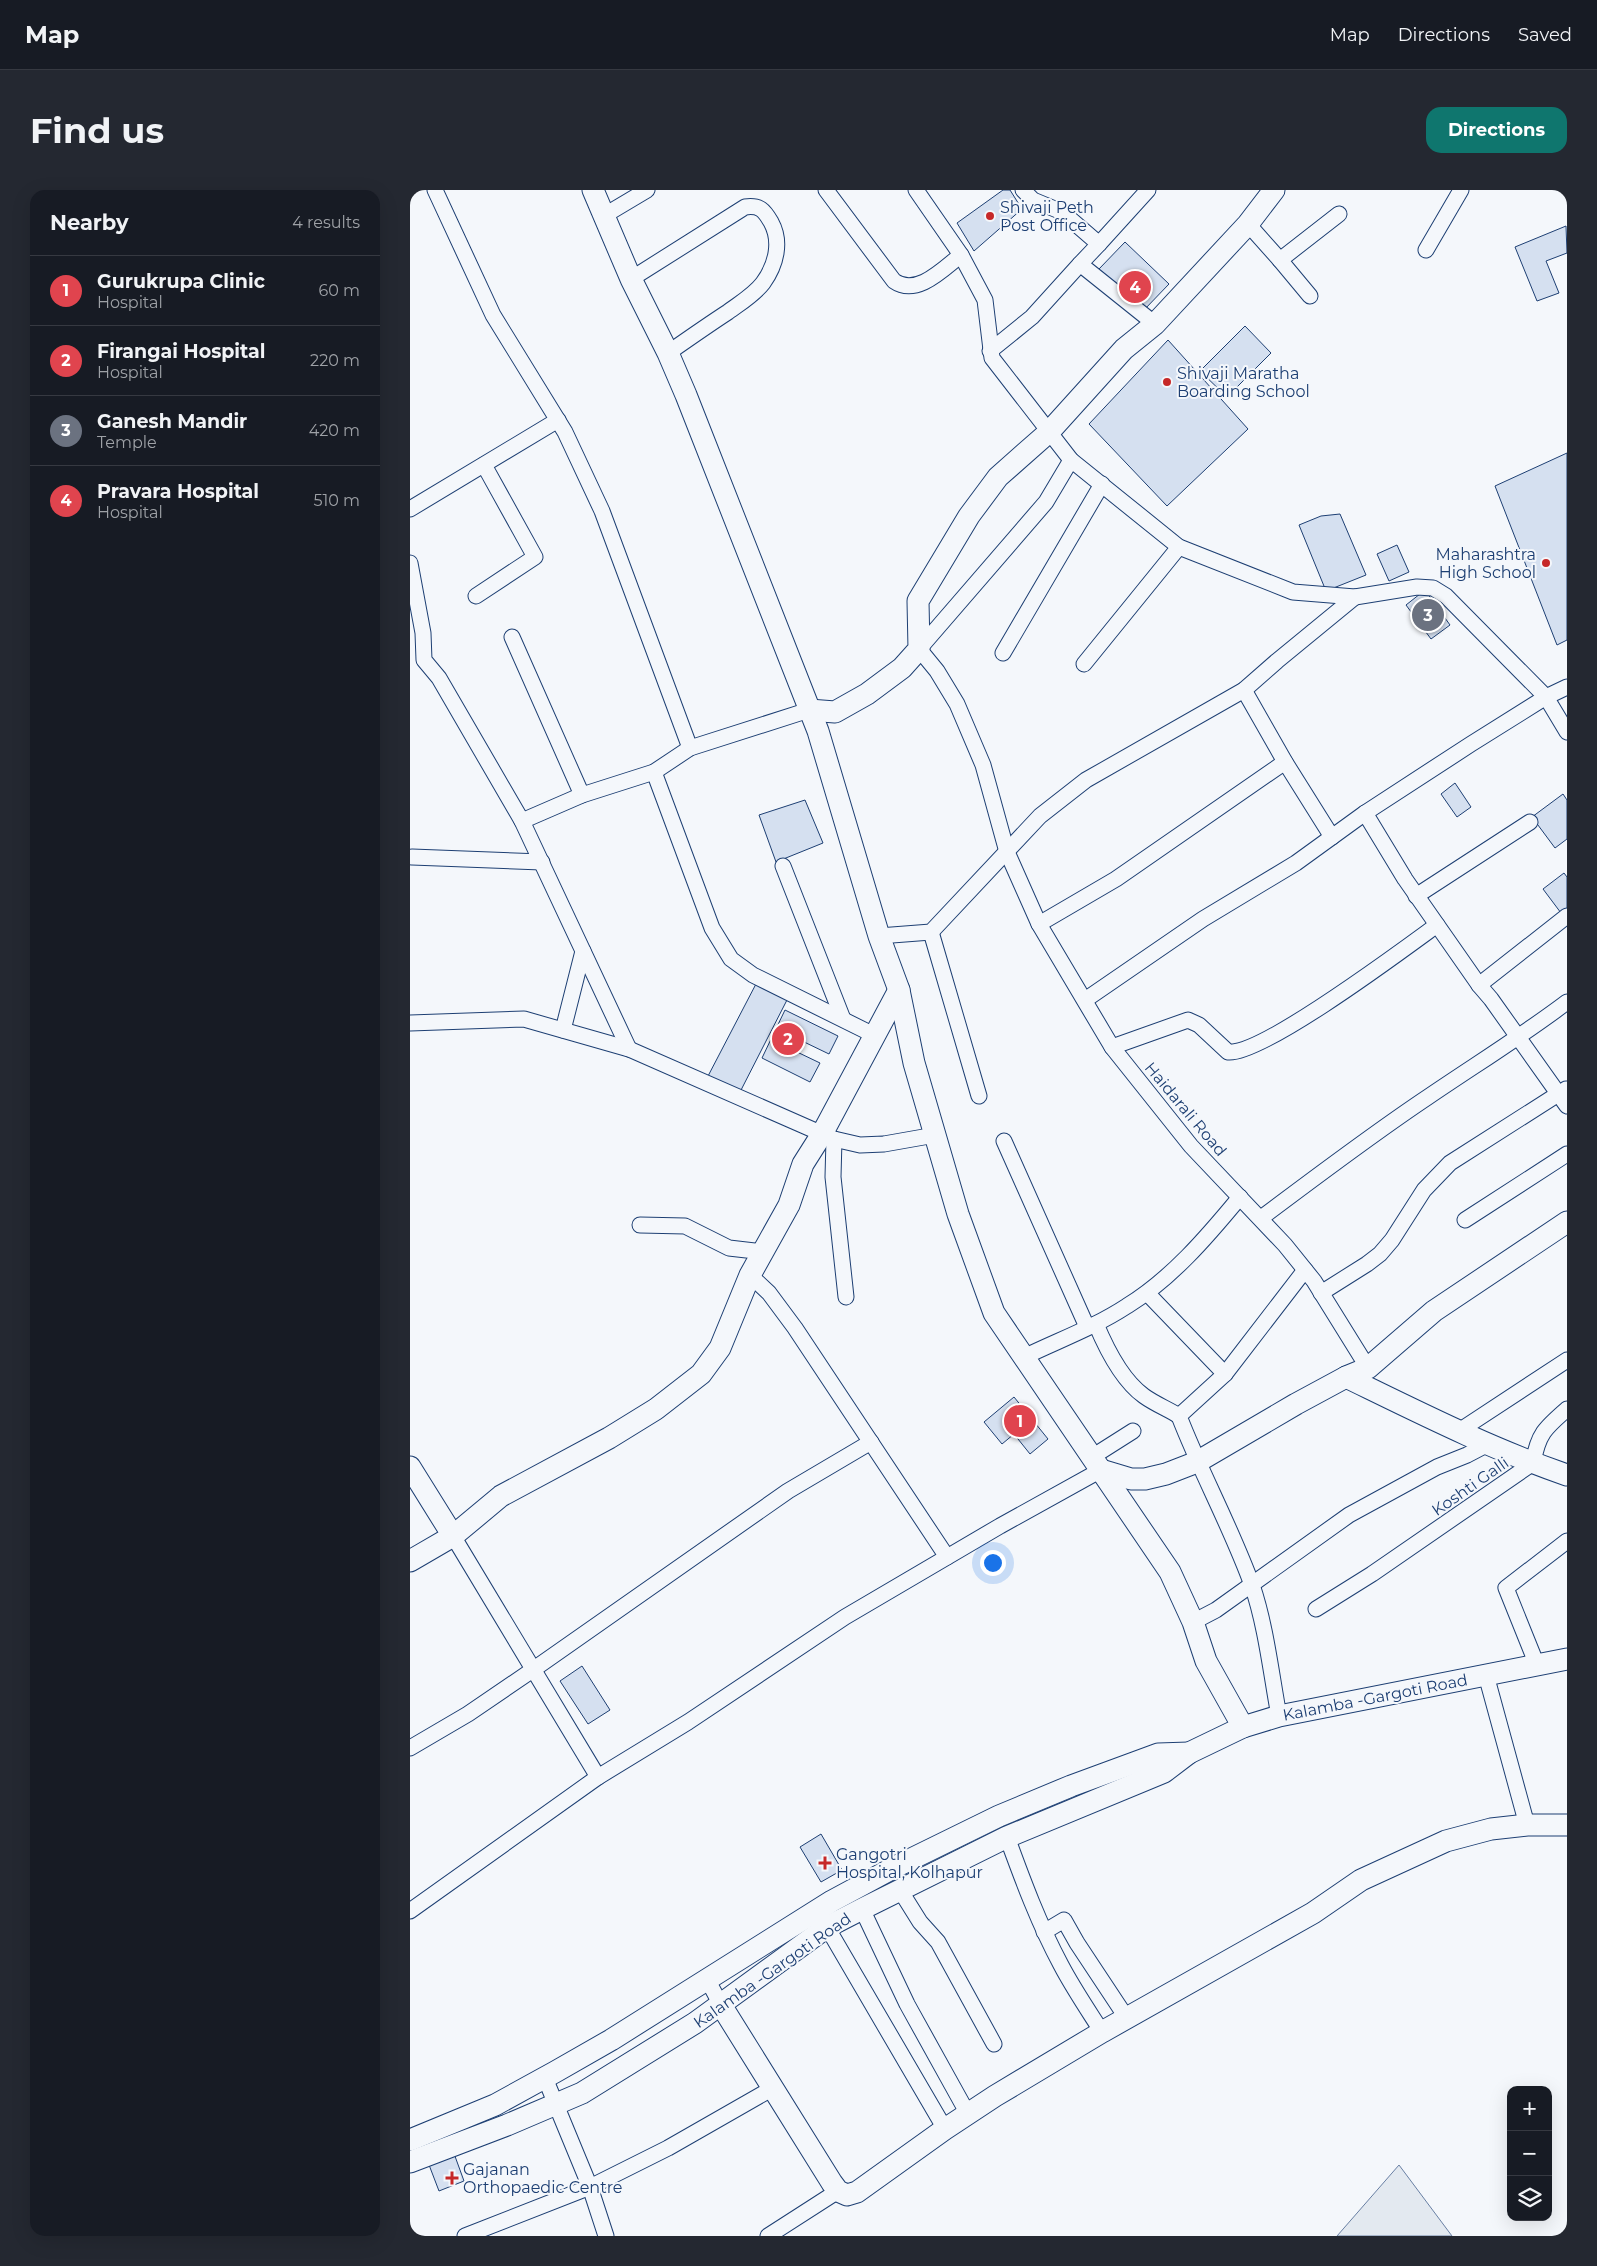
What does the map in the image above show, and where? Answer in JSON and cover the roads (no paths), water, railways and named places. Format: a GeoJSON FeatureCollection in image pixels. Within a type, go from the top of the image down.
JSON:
{"type":"FeatureCollection","features":[{"type":"Feature","properties":{"kind":"main road"},"geometry":{"type":"LineString","coordinates":[[593,190],[631,279],[668,353],[818,731],[880,936],[899,990],[914,1062],[958,1214],[994,1313],[1170,1572],[1193,1622],[1206,1661],[1243,1727]]}},
{"type":"Feature","properties":{"kind":"main road"},"geometry":{"type":"LineString","coordinates":[[809,710],[835,712],[867,694],[902,668],[918,650],[918,601],[969,516],[998,478],[1049,432],[1124,349],[1154,324],[1248,224],[1274,190]]}},
{"type":"Feature","properties":{"kind":"main road"},"geometry":{"type":"LineString","coordinates":[[410,1561],[453,1536],[501,1496],[609,1438],[656,1409],[700,1374],[720,1348],[750,1275],[789,1204],[803,1164],[828,1136],[874,1035],[899,990]]}},
{"type":"Feature","properties":{"kind":"main road"},"geometry":{"type":"LineString","coordinates":[[1097,1463],[1131,1479],[1145,1479],[1166,1474],[1197,1462],[1346,1377],[1368,1368],[1434,1311],[1567,1222]]}},
{"type":"Feature","properties":{"kind":"main road"},"geometry":{"type":"LineString","coordinates":[[1346,1377],[1488,1444],[1567,1475]]}},
{"type":"Feature","properties":{"kind":"main road"},"geometry":{"type":"LineString","coordinates":[[410,1467],[453,1536]]}},
{"type":"Feature","properties":{"kind":"main road","name":"Kalamba -Gargoti Road"},"geometry":{"type":"LineString","coordinates":[[410,2162],[582,2093],[722,2005],[827,1927],[1007,1837],[1164,1772],[1189,1753],[1243,1727],[1279,1716],[1567,1659]]}},
{"type":"Feature","properties":{"kind":"main road","name":"Kalamba -Gargoti Road"},"geometry":{"type":"LineString","coordinates":[[410,2140],[495,2104],[544,2078],[611,2040],[832,1901],[999,1816],[1071,1786],[1158,1754],[1189,1753]]}},
{"type":"Feature","properties":{"kind":"main road"},"geometry":{"type":"LineString","coordinates":[[722,2005],[838,2191],[847,2195],[857,2192],[968,2114],[1126,2017],[1239,1956],[1313,1913],[1361,1880],[1446,1841],[1491,1829],[1527,1825],[1567,1825]]}},
{"type":"Feature","properties":{"kind":"street"},"geometry":{"type":"LineString","coordinates":[[435,190],[493,315],[558,420],[602,511],[690,748]]}},
{"type":"Feature","properties":{"kind":"street"},"geometry":{"type":"LineString","coordinates":[[605,215],[646,190]]}},
{"type":"Feature","properties":{"kind":"street"},"geometry":{"type":"LineString","coordinates":[[826,190],[894,281],[902,287],[913,287],[927,281],[961,255]]}},
{"type":"Feature","properties":{"kind":"street"},"geometry":{"type":"LineString","coordinates":[[916,190],[961,255],[985,300],[992,358],[1072,460],[1179,547],[1292,592],[1354,597],[1417,587],[1433,588],[1446,596],[1546,697],[1567,732]]}},
{"type":"Feature","properties":{"kind":"street"},"geometry":{"type":"LineString","coordinates":[[1023,190],[1033,200],[1062,212],[1099,244]]}},
{"type":"Feature","properties":{"kind":"street"},"geometry":{"type":"LineString","coordinates":[[990,351],[1032,317],[1148,190]]}},
{"type":"Feature","properties":{"kind":"street"},"geometry":{"type":"LineString","coordinates":[[1426,250],[1461,190]]}},
{"type":"Feature","properties":{"kind":"street"},"geometry":{"type":"LineString","coordinates":[[631,279],[745,207],[755,206],[764,209],[773,225],[778,242],[776,255],[764,282],[752,295],[668,353]]}},
{"type":"Feature","properties":{"kind":"street"},"geometry":{"type":"LineString","coordinates":[[1280,260],[1339,214]]}},
{"type":"Feature","properties":{"kind":"street"},"geometry":{"type":"LineString","coordinates":[[1248,224],[1310,296]]}},
{"type":"Feature","properties":{"kind":"street"},"geometry":{"type":"LineString","coordinates":[[1080,264],[1154,324]]}},
{"type":"Feature","properties":{"kind":"street"},"geometry":{"type":"LineString","coordinates":[[410,510],[558,420]]}},
{"type":"Feature","properties":{"kind":"street"},"geometry":{"type":"LineString","coordinates":[[918,650],[1046,502],[1072,460]]}},
{"type":"Feature","properties":{"kind":"street"},"geometry":{"type":"LineString","coordinates":[[476,596],[535,557],[484,465]]}},
{"type":"Feature","properties":{"kind":"street"},"geometry":{"type":"LineString","coordinates":[[1003,653],[1102,484]]}},
{"type":"Feature","properties":{"kind":"street"},"geometry":{"type":"LineString","coordinates":[[1084,664],[1179,547]]}},
{"type":"Feature","properties":{"kind":"street"},"geometry":{"type":"LineString","coordinates":[[410,563],[423,633],[424,660],[439,678],[522,820],[629,1049]]}},
{"type":"Feature","properties":{"kind":"street"},"geometry":{"type":"LineString","coordinates":[[880,936],[931,932],[1040,816],[1086,780],[1244,690],[1354,597]]}},
{"type":"Feature","properties":{"kind":"street"},"geometry":{"type":"LineString","coordinates":[[512,637],[582,795]]}},
{"type":"Feature","properties":{"kind":"street","name":"Haidarali Road"},"geometry":{"type":"LineString","coordinates":[[918,650],[937,671],[957,704],[983,765],[1007,852],[1039,924],[1112,1047],[1191,1146],[1261,1218],[1305,1270],[1368,1368]]}},
{"type":"Feature","properties":{"kind":"street"},"geometry":{"type":"LineString","coordinates":[[410,665],[424,660]]}},
{"type":"Feature","properties":{"kind":"street"},"geometry":{"type":"LineString","coordinates":[[1085,1000],[1203,919],[1296,863],[1365,812],[1546,697],[1567,687]]}},
{"type":"Feature","properties":{"kind":"street"},"geometry":{"type":"LineString","coordinates":[[1244,690],[1285,762],[1332,837]]}},
{"type":"Feature","properties":{"kind":"street"},"geometry":{"type":"LineString","coordinates":[[522,820],[582,795],[654,772],[690,748],[809,710]]}},
{"type":"Feature","properties":{"kind":"street"},"geometry":{"type":"LineString","coordinates":[[1039,924],[1116,879],[1285,762]]}},
{"type":"Feature","properties":{"kind":"street"},"geometry":{"type":"LineString","coordinates":[[654,772],[712,928],[731,959],[753,975],[874,1035]]}},
{"type":"Feature","properties":{"kind":"street"},"geometry":{"type":"LineString","coordinates":[[1321,1294],[1380,1254],[1392,1240],[1424,1190],[1450,1163],[1564,1096],[1517,1038],[1491,998],[1479,985],[1416,896],[1365,812]]}},
{"type":"Feature","properties":{"kind":"street"},"geometry":{"type":"LineString","coordinates":[[1416,896],[1530,822]]}},
{"type":"Feature","properties":{"kind":"street"},"geometry":{"type":"LineString","coordinates":[[412,857],[542,862]]}},
{"type":"Feature","properties":{"kind":"street"},"geometry":{"type":"LineString","coordinates":[[783,866],[843,1019]]}},
{"type":"Feature","properties":{"kind":"street"},"geometry":{"type":"LineString","coordinates":[[1479,985],[1567,916]]}},
{"type":"Feature","properties":{"kind":"street"},"geometry":{"type":"LineString","coordinates":[[1112,1047],[1188,1020],[1200,1025],[1228,1052],[1234,1053],[1250,1048],[1296,1023],[1437,925]]}},
{"type":"Feature","properties":{"kind":"street"},"geometry":{"type":"LineString","coordinates":[[931,932],[979,1096]]}},
{"type":"Feature","properties":{"kind":"street"},"geometry":{"type":"LineString","coordinates":[[563,1030],[583,951]]}},
{"type":"Feature","properties":{"kind":"street"},"geometry":{"type":"LineString","coordinates":[[1261,1218],[1354,1149],[1567,1002]]}},
{"type":"Feature","properties":{"kind":"street"},"geometry":{"type":"LineString","coordinates":[[410,1023],[524,1019],[629,1049],[828,1136],[860,1145],[884,1144],[935,1135]]}},
{"type":"Feature","properties":{"kind":"street"},"geometry":{"type":"LineString","coordinates":[[828,1136],[846,1297]]}},
{"type":"Feature","properties":{"kind":"street"},"geometry":{"type":"LineString","coordinates":[[1004,1141],[1091,1326],[1143,1396],[1179,1416],[1197,1462],[1218,1503],[1252,1585],[1279,1716]]}},
{"type":"Feature","properties":{"kind":"street"},"geometry":{"type":"LineString","coordinates":[[1465,1220],[1567,1154]]}},
{"type":"Feature","properties":{"kind":"street"},"geometry":{"type":"LineString","coordinates":[[1024,1357],[1091,1326],[1147,1293],[1208,1235],[1240,1197]]}},
{"type":"Feature","properties":{"kind":"street"},"geometry":{"type":"LineString","coordinates":[[640,1225],[685,1226],[729,1248],[764,1252]]}},
{"type":"Feature","properties":{"kind":"street"},"geometry":{"type":"LineString","coordinates":[[1179,1416],[1225,1374],[1305,1270]]}},
{"type":"Feature","properties":{"kind":"street"},"geometry":{"type":"LineString","coordinates":[[750,1275],[769,1293],[795,1328],[947,1557]]}},
{"type":"Feature","properties":{"kind":"street"},"geometry":{"type":"LineString","coordinates":[[1147,1293],[1225,1374]]}},
{"type":"Feature","properties":{"kind":"street"},"geometry":{"type":"LineString","coordinates":[[1459,1431],[1567,1360]]}},
{"type":"Feature","properties":{"kind":"street","name":"Koshti Galli"},"geometry":{"type":"LineString","coordinates":[[1316,1609],[1372,1574],[1533,1463],[1536,1443],[1548,1425],[1567,1409]]}},
{"type":"Feature","properties":{"kind":"street"},"geometry":{"type":"LineString","coordinates":[[410,1911],[598,1777],[688,1722],[845,1617],[947,1557],[1097,1463],[1133,1430]]}},
{"type":"Feature","properties":{"kind":"street"},"geometry":{"type":"LineString","coordinates":[[410,1748],[468,1714],[788,1491],[871,1442]]}},
{"type":"Feature","properties":{"kind":"street"},"geometry":{"type":"LineString","coordinates":[[1193,1622],[1216,1610],[1349,1515],[1437,1468],[1488,1444]]}},
{"type":"Feature","properties":{"kind":"street"},"geometry":{"type":"LineString","coordinates":[[453,1536],[598,1777]]}},
{"type":"Feature","properties":{"kind":"street"},"geometry":{"type":"LineString","coordinates":[[1537,1665],[1506,1588],[1567,1542]]}},
{"type":"Feature","properties":{"kind":"street"},"geometry":{"type":"LineString","coordinates":[[1486,1675],[1527,1825]]}},
{"type":"Feature","properties":{"kind":"street"},"geometry":{"type":"LineString","coordinates":[[1007,1837],[1027,1894],[1044,1932],[1062,1967],[1102,2032]]}},
{"type":"Feature","properties":{"kind":"street"},"geometry":{"type":"LineString","coordinates":[[900,1890],[920,1922],[938,1942],[994,2044]]}},
{"type":"Feature","properties":{"kind":"street"},"geometry":{"type":"LineString","coordinates":[[862,1909],[907,2004],[968,2114]]}},
{"type":"Feature","properties":{"kind":"street"},"geometry":{"type":"LineString","coordinates":[[1044,1932],[1064,1920],[1126,2017]]}},
{"type":"Feature","properties":{"kind":"street"},"geometry":{"type":"LineString","coordinates":[[827,1927],[945,2129]]}},
{"type":"Feature","properties":{"kind":"street"},"geometry":{"type":"LineString","coordinates":[[706,1979],[722,2005]]}},
{"type":"Feature","properties":{"kind":"street"},"geometry":{"type":"LineString","coordinates":[[544,2078],[590,2187],[606,2236]]}},
{"type":"Feature","properties":{"kind":"street"},"geometry":{"type":"LineString","coordinates":[[465,2236],[590,2187],[668,2148],[773,2088]]}},
{"type":"Feature","properties":{"kind":"street"},"geometry":{"type":"LineString","coordinates":[[768,2236],[838,2191]]}},
{"type":"Feature","properties":{"kind":"place","name":"Shivaji Peth Post Office"},"geometry":{"type":"Point","coordinates":[990,216]}},
{"type":"Feature","properties":{"kind":"place","name":"Pravara Hospital"},"geometry":{"type":"Point","coordinates":[1135,287]}},
{"type":"Feature","properties":{"kind":"place","name":"Shivaji Maratha Boarding School"},"geometry":{"type":"Point","coordinates":[1167,382]}},
{"type":"Feature","properties":{"kind":"place","name":"Maharashtra High School"},"geometry":{"type":"Point","coordinates":[1546,563]}},
{"type":"Feature","properties":{"kind":"place","name":"Ganesh Mandir"},"geometry":{"type":"Point","coordinates":[1428,615]}},
{"type":"Feature","properties":{"kind":"place","name":"Firangai Hospital"},"geometry":{"type":"Point","coordinates":[788,1039]}},
{"type":"Feature","properties":{"kind":"place","name":"Gurukrupa Clinic"},"geometry":{"type":"Point","coordinates":[1020,1421]}},
{"type":"Feature","properties":{"kind":"place","name":"Gangotri Hospital, Kolhapur"},"geometry":{"type":"Point","coordinates":[825,1863]}},
{"type":"Feature","properties":{"kind":"place","name":"Gajanan Orthopaedic Centre"},"geometry":{"type":"Point","coordinates":[452,2178]}}]}
